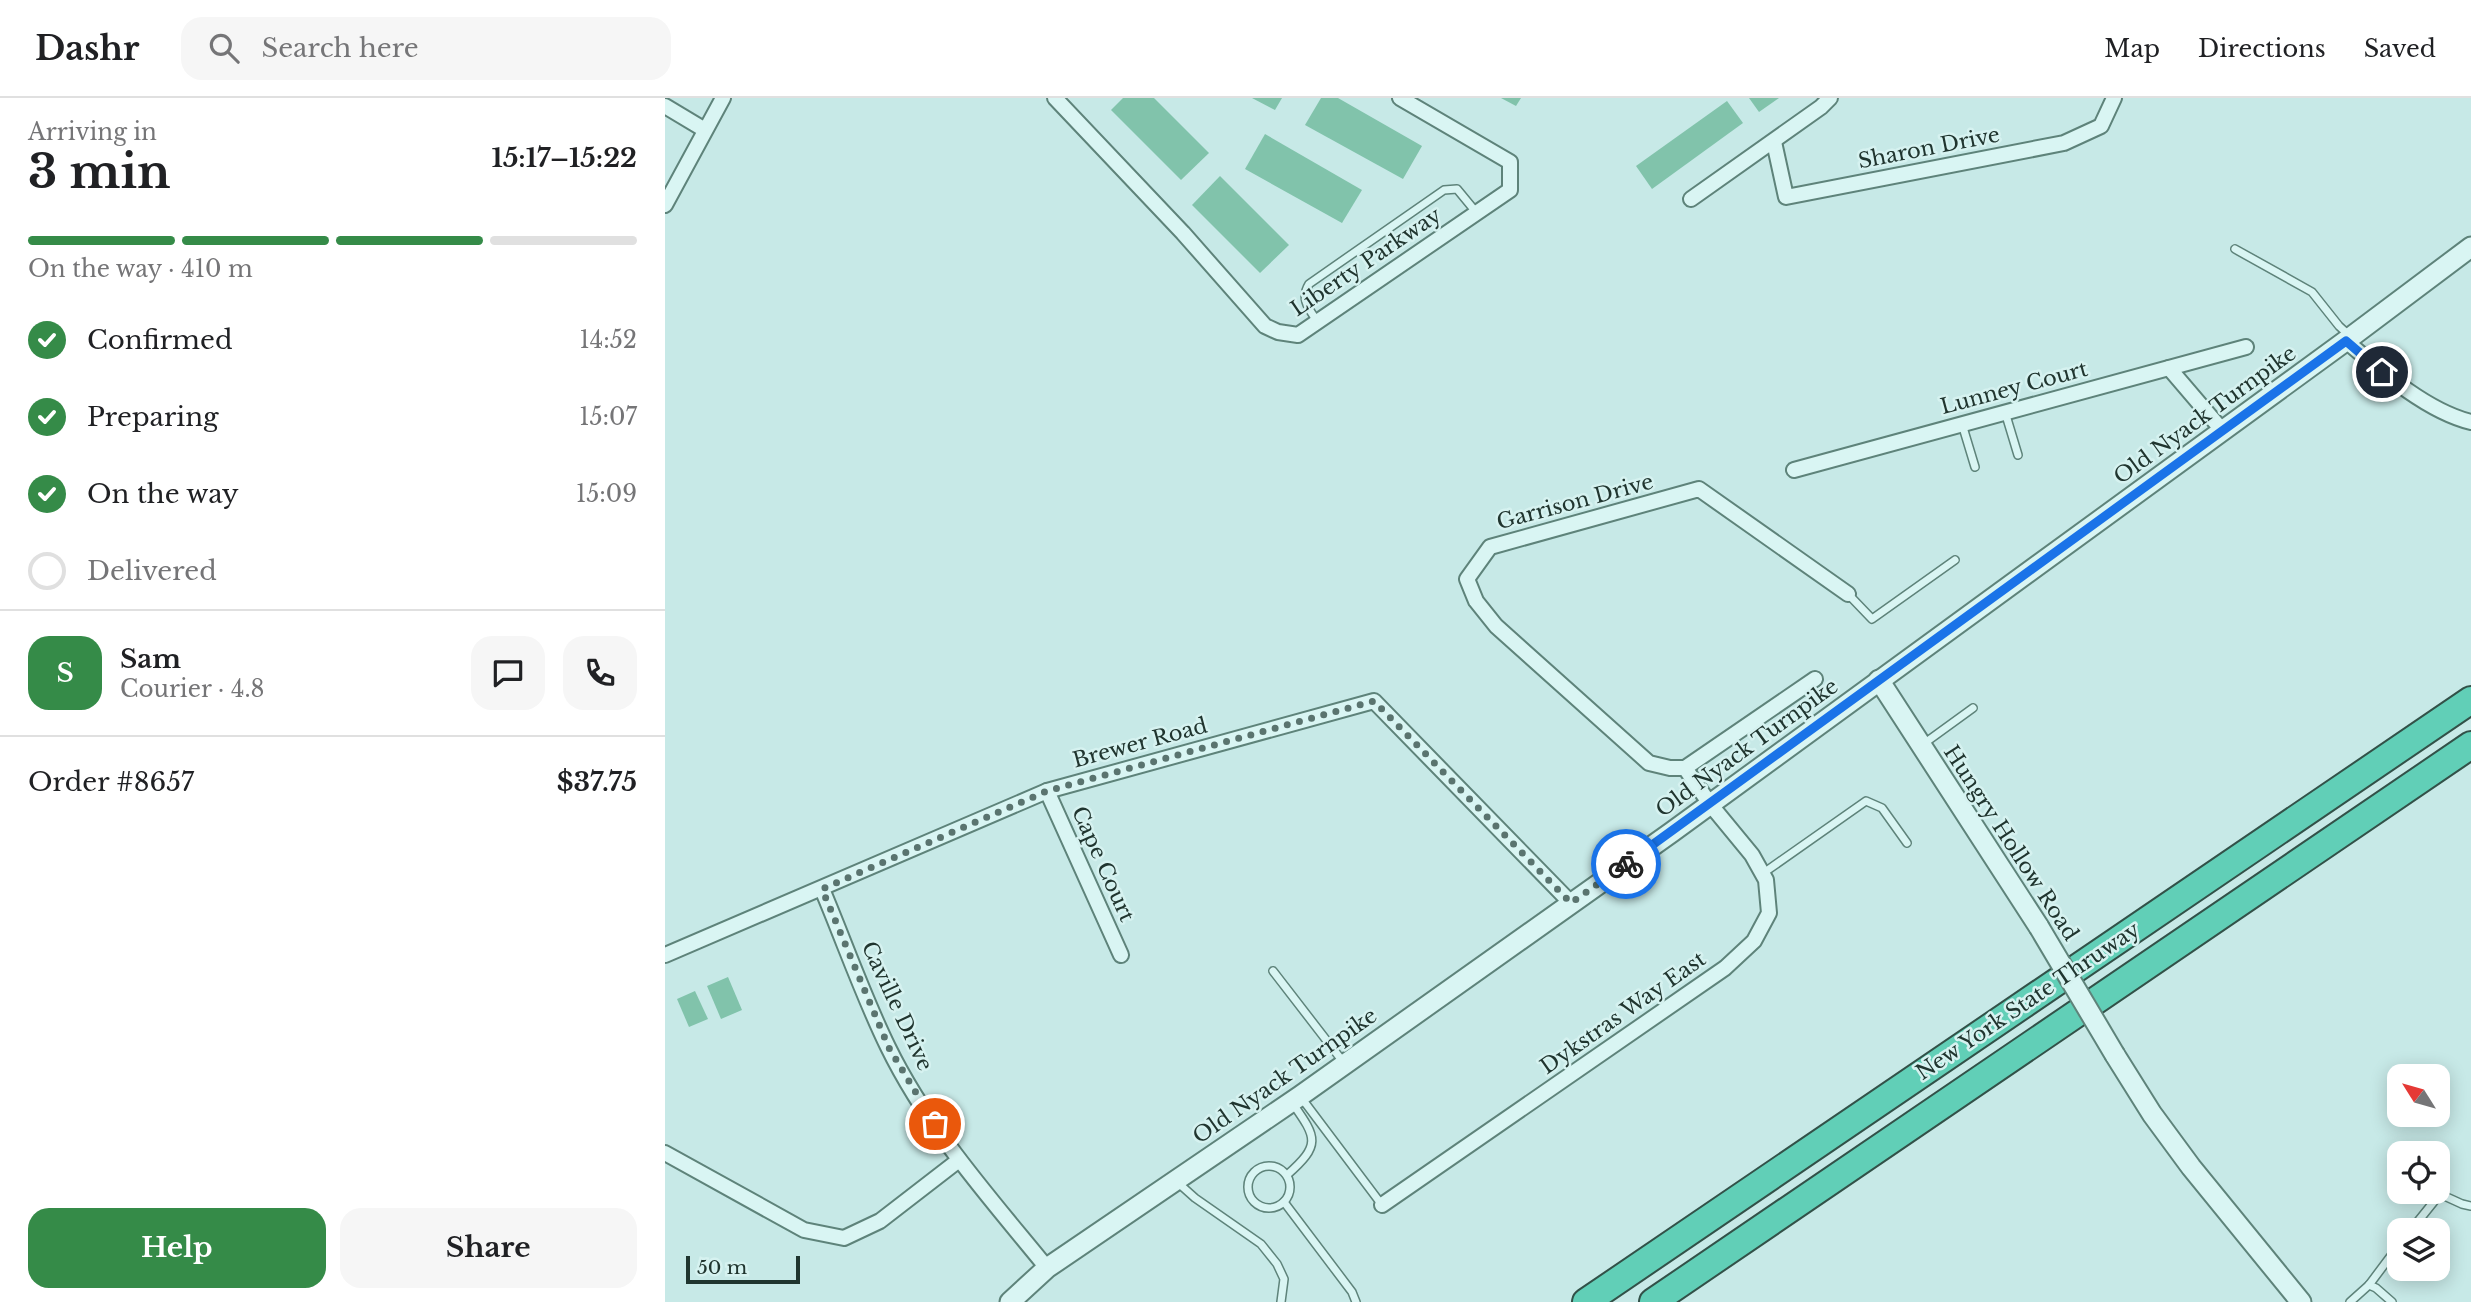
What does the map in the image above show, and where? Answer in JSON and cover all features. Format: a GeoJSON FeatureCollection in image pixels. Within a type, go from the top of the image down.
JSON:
{"type":"FeatureCollection","features":[{"type":"Feature","properties":{"kind":"highway","name":"New York State Thruway"},"geometry":{"type":"LineString","coordinates":[[1586,1302],[2471,700]]}},
{"type":"Feature","properties":{"kind":"highway","name":"New York State Thruway"},"geometry":{"type":"LineString","coordinates":[[1653,1302],[2471,745]]}},
{"type":"Feature","properties":{"kind":"street"},"geometry":{"type":"LineString","coordinates":[[665,205],[723,98]]}},
{"type":"Feature","properties":{"kind":"street","name":"Liberty Parkway"},"geometry":{"type":"LineString","coordinates":[[1055,98],[1183,233],[1265,327],[1298,335],[1510,190],[1510,162],[1400,98]]}},
{"type":"Feature","properties":{"kind":"street"},"geometry":{"type":"LineString","coordinates":[[1691,200],[1774,142],[1830,98]]}},
{"type":"Feature","properties":{"kind":"street","name":"Sharon Drive"},"geometry":{"type":"LineString","coordinates":[[1774,142],[1786,197],[2064,143],[2101,126],[2114,98]]}},
{"type":"Feature","properties":{"kind":"street"},"geometry":{"type":"LineString","coordinates":[[665,106],[705,130]]}},
{"type":"Feature","properties":{"kind":"street","name":"Old Nyack Turnpike"},"geometry":{"type":"LineString","coordinates":[[1010,1302],[1047,1268],[1295,1098],[1710,804],[2349,339],[2471,247]]}},
{"type":"Feature","properties":{"kind":"street"},"geometry":{"type":"LineString","coordinates":[[2349,339],[2382,372],[2422,400],[2471,422]]}},
{"type":"Feature","properties":{"kind":"street","name":"Lunney Court"},"geometry":{"type":"LineString","coordinates":[[1794,470],[2246,346]]}},
{"type":"Feature","properties":{"kind":"street"},"geometry":{"type":"LineString","coordinates":[[2169,368],[2222,430]]}},
{"type":"Feature","properties":{"kind":"street","name":"Garrison Drive"},"geometry":{"type":"LineString","coordinates":[[1685,768],[1649,763],[1496,626],[1476,601],[1467,579],[1490,547],[1699,489],[1848,594]]}},
{"type":"Feature","properties":{"kind":"street"},"geometry":{"type":"LineString","coordinates":[[1710,804],[1685,768],[1815,679]]}},
{"type":"Feature","properties":{"kind":"street","name":"Hungry Hollow Road"},"geometry":{"type":"LineString","coordinates":[[1879,680],[2039,927],[2152,1114],[2183,1158],[2301,1302]]}},
{"type":"Feature","properties":{"kind":"street","name":"Brewer Road"},"geometry":{"type":"LineString","coordinates":[[665,955],[1047,791],[1374,701],[1571,903]]}},
{"type":"Feature","properties":{"kind":"street","name":"Cape Court"},"geometry":{"type":"LineString","coordinates":[[1047,791],[1121,955]]}},
{"type":"Feature","properties":{"kind":"street","name":"Dykstras Way East"},"geometry":{"type":"LineString","coordinates":[[1381,1205],[1725,968],[1754,941],[1769,913],[1766,880],[1752,855],[1710,804]]}},
{"type":"Feature","properties":{"kind":"street","name":"Caville Drive"},"geometry":{"type":"LineString","coordinates":[[822,889],[889,1048],[923,1107],[959,1160],[1047,1268]]}},
{"type":"Feature","properties":{"kind":"street"},"geometry":{"type":"LineString","coordinates":[[665,1153],[804,1230],[844,1238],[880,1221],[959,1160]]}},
{"type":"Feature","properties":{"kind":"lane"},"geometry":{"type":"LineString","coordinates":[[1318,322],[1305,304],[1305,290],[1309,284],[1444,190],[1457,189],[1477,213]]}},
{"type":"Feature","properties":{"kind":"lane"},"geometry":{"type":"LineString","coordinates":[[2235,248],[2312,292],[2349,339]]}},
{"type":"Feature","properties":{"kind":"lane"},"geometry":{"type":"LineString","coordinates":[[2005,412],[2018,455]]}},
{"type":"Feature","properties":{"kind":"lane"},"geometry":{"type":"LineString","coordinates":[[1962,424],[1975,467]]}},
{"type":"Feature","properties":{"kind":"lane"},"geometry":{"type":"LineString","coordinates":[[1848,594],[1873,619],[1955,560]]}},
{"type":"Feature","properties":{"kind":"lane"},"geometry":{"type":"LineString","coordinates":[[1921,745],[1973,708]]}},
{"type":"Feature","properties":{"kind":"lane"},"geometry":{"type":"LineString","coordinates":[[1762,874],[1865,802],[1882,808],[1906,843]]}},
{"type":"Feature","properties":{"kind":"lane"},"geometry":{"type":"LineString","coordinates":[[1273,971],[1345,1063]]}},
{"type":"Feature","properties":{"kind":"lane"},"geometry":{"type":"LineString","coordinates":[[1295,1098],[1381,1205]]}},
{"type":"Feature","properties":{"kind":"lane"},"geometry":{"type":"LineString","coordinates":[[1287,1175],[1310,1151],[1313,1139],[1295,1098]]}},
{"type":"Feature","properties":{"kind":"lane"},"geometry":{"type":"LineString","coordinates":[[1268,1166],[1287,1175],[1290,1189],[1285,1202],[1273,1208],[1259,1206],[1250,1196],[1248,1183],[1255,1171],[1268,1166]]}},
{"type":"Feature","properties":{"kind":"lane"},"geometry":{"type":"LineString","coordinates":[[1175,1180],[1195,1198],[1261,1244],[1277,1264],[1284,1279],[1281,1302]]}},
{"type":"Feature","properties":{"kind":"lane"},"geometry":{"type":"LineString","coordinates":[[2421,1218],[2440,1194],[2471,1206]]}},
{"type":"Feature","properties":{"kind":"lane"},"geometry":{"type":"LineString","coordinates":[[1285,1202],[1352,1292],[1356,1302]]}},
{"type":"Feature","properties":{"kind":"lane"},"geometry":{"type":"LineString","coordinates":[[2350,1302],[2369,1285],[2387,1261]]}},
{"type":"Feature","properties":{"kind":"lane"},"geometry":{"type":"LineString","coordinates":[[2369,1285],[2377,1288],[2392,1302]]}},
{"type":"Feature","properties":{"kind":"building"},"geometry":{"type":"Polygon","coordinates":[[[1123,98],[1154,98],[1209,153],[1181,180],[1111,110],[1123,98]]]}},
{"type":"Feature","properties":{"kind":"building"},"geometry":{"type":"Polygon","coordinates":[[[1252,98],[1282,98],[1275,110],[1252,98]]]}},
{"type":"Feature","properties":{"kind":"building"},"geometry":{"type":"Polygon","coordinates":[[[1321,98],[1338,98],[1422,146],[1403,179],[1305,125],[1321,98]]]}},
{"type":"Feature","properties":{"kind":"building"},"geometry":{"type":"Polygon","coordinates":[[[1501,98],[1521,98],[1516,106],[1501,98]]]}},
{"type":"Feature","properties":{"kind":"building"},"geometry":{"type":"Polygon","coordinates":[[[1749,98],[1779,98],[1759,112],[1749,98]]]}},
{"type":"Feature","properties":{"kind":"building"},"geometry":{"type":"Polygon","coordinates":[[[1727,101],[1743,123],[1652,189],[1636,166],[1727,101]]]}},
{"type":"Feature","properties":{"kind":"building"},"geometry":{"type":"Polygon","coordinates":[[[1265,134],[1362,190],[1342,223],[1245,169],[1265,134]]]}},
{"type":"Feature","properties":{"kind":"building"},"geometry":{"type":"Polygon","coordinates":[[[1220,176],[1289,245],[1260,273],[1192,205],[1220,176]]]}},
{"type":"Feature","properties":{"kind":"building"},"geometry":{"type":"Polygon","coordinates":[[[728,977],[742,1010],[721,1019],[707,986],[728,977]]]}},
{"type":"Feature","properties":{"kind":"building"},"geometry":{"type":"Polygon","coordinates":[[[695,991],[708,1019],[689,1027],[677,999],[695,991]]]}},
{"type":"Feature","properties":{"kind":"way so far"},"geometry":{"type":"LineString","coordinates":[[935,1124],[889,1048],[822,889],[1047,791],[1374,701],[1571,903],[1626,864]]}},
{"type":"Feature","properties":{"kind":"route"},"geometry":{"type":"LineString","coordinates":[[1626,864],[2346,341],[2382,372]]}}]}
